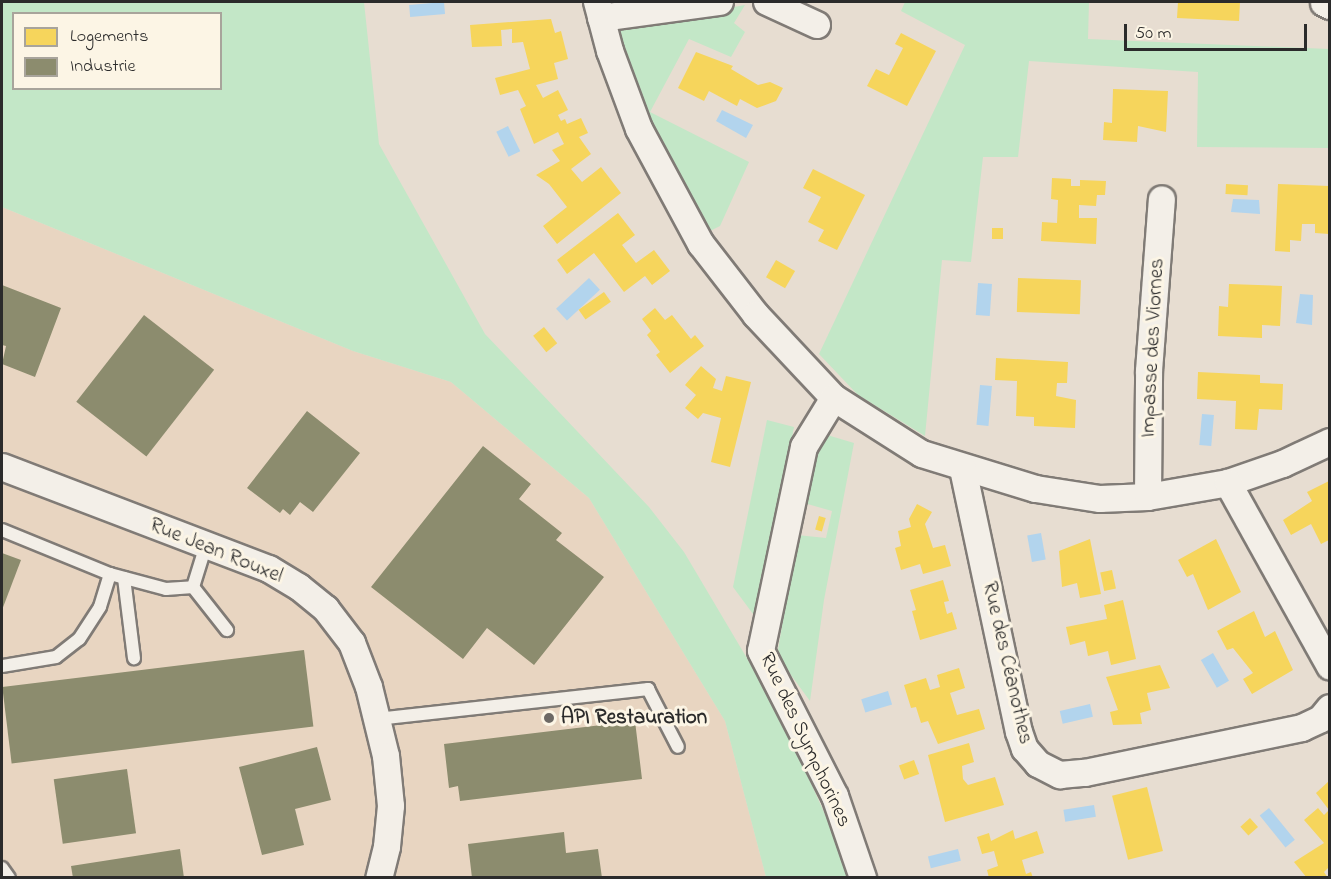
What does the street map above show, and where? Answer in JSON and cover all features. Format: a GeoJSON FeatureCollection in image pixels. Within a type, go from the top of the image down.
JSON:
{"type":"FeatureCollection","features":[{"type":"Feature","properties":{"kind":"street"},"geometry":{"type":"LineString","coordinates":[[720,2],[599,10],[639,129],[701,244],[756,315],[834,398],[922,454],[963,469],[1036,489],[1100,499],[1148,497],[1228,483],[1283,464],[1329,442]]}},
{"type":"Feature","properties":{"kind":"street"},"geometry":{"type":"LineString","coordinates":[[767,2],[817,25]]}},
{"type":"Feature","properties":{"kind":"street","name":"Impasse des Viornes"},"geometry":{"type":"LineString","coordinates":[[1148,497],[1149,371],[1162,199]]}},
{"type":"Feature","properties":{"kind":"street","name":"Rue des Symphorines"},"geometry":{"type":"LineString","coordinates":[[834,398],[804,447],[761,651],[835,796],[863,878]]}},
{"type":"Feature","properties":{"kind":"street","name":"Rue Jean Rouxel"},"geometry":{"type":"LineString","coordinates":[[2,467],[269,569],[299,586],[326,609],[352,643],[377,719],[386,756],[391,806],[387,847],[379,878]]}},
{"type":"Feature","properties":{"kind":"street","name":"Rue des Céanothes"},"geometry":{"type":"LineString","coordinates":[[963,469],[1019,732],[1025,749],[1038,764],[1060,775],[1085,773],[1302,728],[1321,719],[1329,708]]}},
{"type":"Feature","properties":{"kind":"street"},"geometry":{"type":"LineString","coordinates":[[1228,483],[1329,666]]}},
{"type":"Feature","properties":{"kind":"lane"},"geometry":{"type":"LineString","coordinates":[[2,530],[110,574],[166,589],[193,587]]}},
{"type":"Feature","properties":{"kind":"lane"},"geometry":{"type":"LineString","coordinates":[[193,587],[206,545]]}},
{"type":"Feature","properties":{"kind":"lane"},"geometry":{"type":"LineString","coordinates":[[2,666],[56,657],[80,639],[100,607],[110,574]]}},
{"type":"Feature","properties":{"kind":"lane"},"geometry":{"type":"LineString","coordinates":[[124,578],[134,658]]}},
{"type":"Feature","properties":{"kind":"lane"},"geometry":{"type":"LineString","coordinates":[[193,587],[227,630]]}},
{"type":"Feature","properties":{"kind":"lane"},"geometry":{"type":"LineString","coordinates":[[377,719],[648,689],[678,747]]}},
{"type":"Feature","properties":{"kind":"lane"},"geometry":{"type":"LineString","coordinates":[[2,868],[9,878]]}},
{"type":"Feature","properties":{"kind":"shaded area"},"geometry":{"type":"Polygon","coordinates":[[[2,207],[353,351],[451,382],[589,498],[725,721],[766,877],[2,877],[2,207]]]}},
{"type":"Feature","properties":{"kind":"green space"},"geometry":{"type":"Polygon","coordinates":[[[2,2],[364,2],[379,144],[485,334],[649,507],[684,552],[780,714],[853,877],[766,877],[725,721],[589,498],[451,382],[353,351],[2,207],[2,2]]]}},
{"type":"Feature","properties":{"kind":"green space"},"geometry":{"type":"Polygon","coordinates":[[[905,2],[1089,2],[1088,39],[1329,49],[1329,148],[1197,147],[1198,72],[1029,61],[1018,157],[983,157],[971,262],[942,260],[925,436],[858,395],[819,354],[965,45],[901,11],[905,2]]]}},
{"type":"Feature","properties":{"kind":"green space"},"geometry":{"type":"Polygon","coordinates":[[[745,5],[734,23],[745,32],[731,57],[689,39],[650,112],[749,162],[720,226],[710,231],[664,156],[628,75],[615,28],[745,5]]]}},
{"type":"Feature","properties":{"kind":"green space"},"geometry":{"type":"Polygon","coordinates":[[[767,420],[794,427],[756,618],[733,587],[767,420]]]}},
{"type":"Feature","properties":{"kind":"green space"},"geometry":{"type":"Polygon","coordinates":[[[817,432],[854,443],[824,600],[810,701],[777,656],[797,535],[826,538],[832,511],[804,503],[817,432]]]}},
{"type":"Feature","properties":{"kind":"water"},"geometry":{"type":"Polygon","coordinates":[[[444,2],[445,14],[410,17],[409,5],[444,2]]]}},
{"type":"Feature","properties":{"kind":"water"},"geometry":{"type":"Polygon","coordinates":[[[722,110],[753,125],[746,138],[716,121],[722,110]]]}},
{"type":"Feature","properties":{"kind":"water"},"geometry":{"type":"Polygon","coordinates":[[[508,126],[520,151],[509,157],[496,132],[508,126]]]}},
{"type":"Feature","properties":{"kind":"water"},"geometry":{"type":"Polygon","coordinates":[[[1233,199],[1259,200],[1260,214],[1231,212],[1233,199]]]}},
{"type":"Feature","properties":{"kind":"water"},"geometry":{"type":"Polygon","coordinates":[[[589,278],[600,290],[567,320],[556,309],[589,278]]]}},
{"type":"Feature","properties":{"kind":"water"},"geometry":{"type":"Polygon","coordinates":[[[978,283],[992,284],[990,316],[976,315],[978,283]]]}},
{"type":"Feature","properties":{"kind":"water"},"geometry":{"type":"Polygon","coordinates":[[[1300,294],[1313,295],[1312,325],[1296,323],[1300,294]]]}},
{"type":"Feature","properties":{"kind":"water"},"geometry":{"type":"Polygon","coordinates":[[[980,385],[992,386],[988,426],[977,425],[980,385]]]}},
{"type":"Feature","properties":{"kind":"water"},"geometry":{"type":"Polygon","coordinates":[[[1202,414],[1214,415],[1211,446],[1199,445],[1202,414]]]}},
{"type":"Feature","properties":{"kind":"water"},"geometry":{"type":"Polygon","coordinates":[[[1041,533],[1046,560],[1032,562],[1027,535],[1041,533]]]}},
{"type":"Feature","properties":{"kind":"water"},"geometry":{"type":"Polygon","coordinates":[[[1213,653],[1229,681],[1217,688],[1201,660],[1213,653]]]}},
{"type":"Feature","properties":{"kind":"water"},"geometry":{"type":"Polygon","coordinates":[[[888,691],[892,704],[865,713],[861,699],[888,691]]]}},
{"type":"Feature","properties":{"kind":"water"},"geometry":{"type":"Polygon","coordinates":[[[1090,704],[1093,717],[1063,724],[1060,711],[1090,704]]]}},
{"type":"Feature","properties":{"kind":"water"},"geometry":{"type":"Polygon","coordinates":[[[1094,805],[1096,817],[1065,822],[1063,810],[1094,805]]]}},
{"type":"Feature","properties":{"kind":"water"},"geometry":{"type":"Polygon","coordinates":[[[1269,808],[1295,840],[1285,847],[1260,816],[1269,808]]]}},
{"type":"Feature","properties":{"kind":"water"},"geometry":{"type":"Polygon","coordinates":[[[958,849],[961,861],[931,868],[928,856],[958,849]]]}},
{"type":"Feature","properties":{"kind":"building: Logements"},"geometry":{"type":"Polygon","coordinates":[[[1178,2],[1240,2],[1239,21],[1177,18],[1178,2]]]}},
{"type":"Feature","properties":{"kind":"building: Logements"},"geometry":{"type":"Polygon","coordinates":[[[551,19],[555,33],[561,31],[568,59],[554,63],[558,79],[536,85],[543,98],[558,90],[568,110],[558,115],[561,121],[565,119],[567,124],[581,118],[588,133],[579,137],[591,154],[571,169],[582,182],[601,167],[621,193],[557,244],[543,226],[567,207],[549,184],[536,175],[560,161],[552,150],[564,144],[558,132],[534,144],[520,109],[526,106],[518,90],[500,95],[495,78],[530,69],[523,42],[512,43],[512,29],[501,30],[502,46],[472,47],[470,25],[551,19]]]}},
{"type":"Feature","properties":{"kind":"building: Logements"},"geometry":{"type":"Polygon","coordinates":[[[901,33],[936,51],[907,106],[867,86],[876,69],[889,75],[903,48],[895,44],[901,33]]]}},
{"type":"Feature","properties":{"kind":"building: Logements"},"geometry":{"type":"Polygon","coordinates":[[[696,52],[733,66],[731,69],[758,85],[770,82],[783,88],[776,101],[757,108],[740,99],[737,106],[709,91],[704,101],[678,88],[696,52]]]}},
{"type":"Feature","properties":{"kind":"building: Logements"},"geometry":{"type":"Polygon","coordinates":[[[1113,89],[1168,91],[1166,132],[1138,126],[1137,142],[1103,140],[1104,122],[1112,123],[1113,89]]]}},
{"type":"Feature","properties":{"kind":"building: Logements"},"geometry":{"type":"Polygon","coordinates":[[[813,169],[865,195],[837,250],[818,241],[824,230],[808,222],[821,197],[803,188],[813,169]]]}},
{"type":"Feature","properties":{"kind":"building: Logements"},"geometry":{"type":"Polygon","coordinates":[[[1052,178],[1071,179],[1071,186],[1080,186],[1080,180],[1106,181],[1105,195],[1097,195],[1096,206],[1079,205],[1079,218],[1097,218],[1096,244],[1041,241],[1042,222],[1057,223],[1058,200],[1051,199],[1052,178]]]}},
{"type":"Feature","properties":{"kind":"building: Logements"},"geometry":{"type":"Polygon","coordinates":[[[1226,184],[1248,185],[1247,195],[1225,194],[1226,184]]]}},
{"type":"Feature","properties":{"kind":"building: Logements"},"geometry":{"type":"Polygon","coordinates":[[[1278,184],[1329,186],[1329,234],[1315,233],[1315,224],[1302,224],[1301,241],[1290,240],[1290,252],[1275,251],[1278,184]]]}},
{"type":"Feature","properties":{"kind":"building: Logements"},"geometry":{"type":"Polygon","coordinates":[[[618,213],[635,235],[622,245],[636,263],[654,250],[670,271],[652,285],[645,276],[624,292],[594,253],[567,274],[557,260],[618,213]]]}},
{"type":"Feature","properties":{"kind":"building: Logements"},"geometry":{"type":"Polygon","coordinates":[[[992,228],[1003,228],[1003,239],[992,239],[992,228]]]}},
{"type":"Feature","properties":{"kind":"building: Logements"},"geometry":{"type":"Polygon","coordinates":[[[776,260],[795,271],[785,288],[766,277],[776,260]]]}},
{"type":"Feature","properties":{"kind":"building: Logements"},"geometry":{"type":"Polygon","coordinates":[[[1018,278],[1081,280],[1080,314],[1017,312],[1018,278]]]}},
{"type":"Feature","properties":{"kind":"building: Logements"},"geometry":{"type":"Polygon","coordinates":[[[1229,284],[1282,286],[1280,326],[1262,325],[1262,338],[1218,336],[1219,306],[1228,307],[1229,284]]]}},
{"type":"Feature","properties":{"kind":"building: Logements"},"geometry":{"type":"Polygon","coordinates":[[[604,292],[611,302],[585,320],[579,310],[604,292]]]}},
{"type":"Feature","properties":{"kind":"building: Logements"},"geometry":{"type":"Polygon","coordinates":[[[655,308],[665,320],[672,315],[691,339],[695,335],[704,346],[670,373],[656,355],[660,352],[647,335],[651,331],[642,319],[655,308]]]}},
{"type":"Feature","properties":{"kind":"building: Logements"},"geometry":{"type":"Polygon","coordinates":[[[544,327],[557,343],[546,352],[533,336],[544,327]]]}},
{"type":"Feature","properties":{"kind":"building: Logements"},"geometry":{"type":"Polygon","coordinates":[[[996,358],[1068,362],[1067,383],[1057,383],[1056,396],[1076,400],[1075,428],[1034,426],[1034,417],[1016,416],[1017,381],[995,380],[996,358]]]}},
{"type":"Feature","properties":{"kind":"building: Logements"},"geometry":{"type":"Polygon","coordinates":[[[701,366],[716,379],[713,388],[722,391],[726,376],[751,382],[730,467],[711,462],[721,418],[703,413],[698,419],[685,408],[696,395],[685,385],[701,366]]]}},
{"type":"Feature","properties":{"kind":"building: Logements"},"geometry":{"type":"Polygon","coordinates":[[[1198,372],[1260,375],[1260,383],[1283,384],[1282,410],[1259,409],[1257,430],[1235,429],[1236,401],[1197,399],[1198,372]]]}},
{"type":"Feature","properties":{"kind":"building: Logements"},"geometry":{"type":"Polygon","coordinates":[[[1329,481],[1329,540],[1321,544],[1311,524],[1291,535],[1283,520],[1312,501],[1307,492],[1329,481]]]}},
{"type":"Feature","properties":{"kind":"building: Logements"},"geometry":{"type":"Polygon","coordinates":[[[917,504],[932,512],[925,524],[933,548],[945,545],[951,566],[923,574],[920,564],[901,570],[895,548],[901,546],[898,531],[911,527],[909,519],[917,504]]]}},
{"type":"Feature","properties":{"kind":"building: Logements"},"geometry":{"type":"Polygon","coordinates":[[[819,516],[826,518],[822,531],[815,529],[819,516]]]}},
{"type":"Feature","properties":{"kind":"building: Logements"},"geometry":{"type":"Polygon","coordinates":[[[1090,539],[1101,594],[1080,598],[1077,583],[1062,587],[1059,551],[1090,539]]]}},
{"type":"Feature","properties":{"kind":"building: Logements"},"geometry":{"type":"Polygon","coordinates":[[[1216,539],[1241,592],[1208,610],[1193,574],[1187,577],[1178,560],[1216,539]]]}},
{"type":"Feature","properties":{"kind":"building: Logements"},"geometry":{"type":"Polygon","coordinates":[[[1112,570],[1116,589],[1104,591],[1100,572],[1112,570]]]}},
{"type":"Feature","properties":{"kind":"building: Logements"},"geometry":{"type":"Polygon","coordinates":[[[943,580],[949,601],[944,602],[947,614],[952,612],[957,629],[920,640],[912,611],[916,610],[910,590],[943,580]]]}},
{"type":"Feature","properties":{"kind":"building: Logements"},"geometry":{"type":"Polygon","coordinates":[[[1123,600],[1136,659],[1111,665],[1108,651],[1088,656],[1085,641],[1070,645],[1066,627],[1107,619],[1104,605],[1123,600]]]}},
{"type":"Feature","properties":{"kind":"building: Logements"},"geometry":{"type":"Polygon","coordinates":[[[1254,611],[1265,637],[1275,631],[1293,670],[1252,694],[1243,679],[1253,673],[1233,648],[1227,650],[1217,631],[1254,611]]]}},
{"type":"Feature","properties":{"kind":"building: Logements"},"geometry":{"type":"Polygon","coordinates":[[[1160,665],[1170,688],[1147,693],[1151,710],[1140,713],[1142,724],[1113,725],[1110,712],[1118,710],[1106,677],[1160,665]]]}},
{"type":"Feature","properties":{"kind":"building: Logements"},"geometry":{"type":"Polygon","coordinates":[[[959,668],[965,688],[950,693],[957,715],[979,709],[985,729],[938,744],[928,721],[921,723],[916,707],[911,708],[904,685],[926,678],[930,690],[940,687],[937,675],[959,668]]]}},
{"type":"Feature","properties":{"kind":"building: Logements"},"geometry":{"type":"Polygon","coordinates":[[[969,743],[974,762],[962,766],[963,779],[968,785],[995,777],[1004,805],[945,822],[928,755],[969,743]]]}},
{"type":"Feature","properties":{"kind":"building: Logements"},"geometry":{"type":"Polygon","coordinates":[[[914,760],[919,774],[904,780],[899,765],[914,760]]]}},
{"type":"Feature","properties":{"kind":"building: Logements"},"geometry":{"type":"Polygon","coordinates":[[[1329,781],[1329,810],[1316,793],[1329,781]]]}},
{"type":"Feature","properties":{"kind":"building: Logements"},"geometry":{"type":"Polygon","coordinates":[[[1147,787],[1163,851],[1128,860],[1112,796],[1147,787]]]}},
{"type":"Feature","properties":{"kind":"building: Logements"},"geometry":{"type":"Polygon","coordinates":[[[1318,808],[1324,815],[1329,810],[1329,867],[1324,872],[1328,878],[1307,878],[1294,862],[1324,843],[1304,820],[1318,808]]]}},
{"type":"Feature","properties":{"kind":"building: Logements"},"geometry":{"type":"Polygon","coordinates":[[[1250,818],[1258,827],[1248,836],[1240,827],[1250,818]]]}},
{"type":"Feature","properties":{"kind":"building: Logements"},"geometry":{"type":"Polygon","coordinates":[[[1013,830],[1015,839],[1037,831],[1044,853],[1022,860],[1026,874],[1031,872],[1033,878],[989,878],[987,870],[998,866],[994,851],[982,854],[977,837],[989,833],[991,841],[1013,830]]]}},
{"type":"Feature","properties":{"kind":"building: Industrie"},"geometry":{"type":"Polygon","coordinates":[[[2,285],[61,308],[35,377],[2,364],[6,346],[2,345],[2,285]]]}},
{"type":"Feature","properties":{"kind":"building: Industrie"},"geometry":{"type":"Polygon","coordinates":[[[144,315],[214,370],[146,456],[76,402],[144,315]]]}},
{"type":"Feature","properties":{"kind":"building: Industrie"},"geometry":{"type":"Polygon","coordinates":[[[307,411],[360,453],[313,512],[300,502],[290,515],[283,509],[280,513],[247,488],[307,411]]]}},
{"type":"Feature","properties":{"kind":"building: Industrie"},"geometry":{"type":"Polygon","coordinates":[[[483,446],[531,484],[519,499],[562,533],[556,540],[604,577],[534,665],[487,628],[463,659],[371,587],[483,446]]]}},
{"type":"Feature","properties":{"kind":"building: Industrie"},"geometry":{"type":"Polygon","coordinates":[[[2,553],[21,560],[2,610],[2,553]]]}},
{"type":"Feature","properties":{"kind":"building: Industrie"},"geometry":{"type":"Polygon","coordinates":[[[304,650],[313,726],[12,763],[2,687],[304,650]]]}},
{"type":"Feature","properties":{"kind":"building: Industrie"},"geometry":{"type":"Polygon","coordinates":[[[635,721],[642,779],[460,801],[458,786],[449,788],[444,744],[635,721]]]}},
{"type":"Feature","properties":{"kind":"building: Industrie"},"geometry":{"type":"Polygon","coordinates":[[[317,747],[331,800],[295,809],[304,845],[262,855],[239,767],[317,747]]]}},
{"type":"Feature","properties":{"kind":"building: Industrie"},"geometry":{"type":"Polygon","coordinates":[[[127,769],[136,833],[63,844],[54,779],[127,769]]]}},
{"type":"Feature","properties":{"kind":"building: Industrie"},"geometry":{"type":"Polygon","coordinates":[[[564,832],[566,853],[598,849],[602,878],[472,878],[468,844],[564,832]]]}},
{"type":"Feature","properties":{"kind":"building: Industrie"},"geometry":{"type":"Polygon","coordinates":[[[180,849],[184,878],[73,878],[71,866],[180,849]]]}},
{"type":"Feature","properties":{"kind":"place","name":"API Restauration"},"geometry":{"type":"Point","coordinates":[549,718]}}]}
